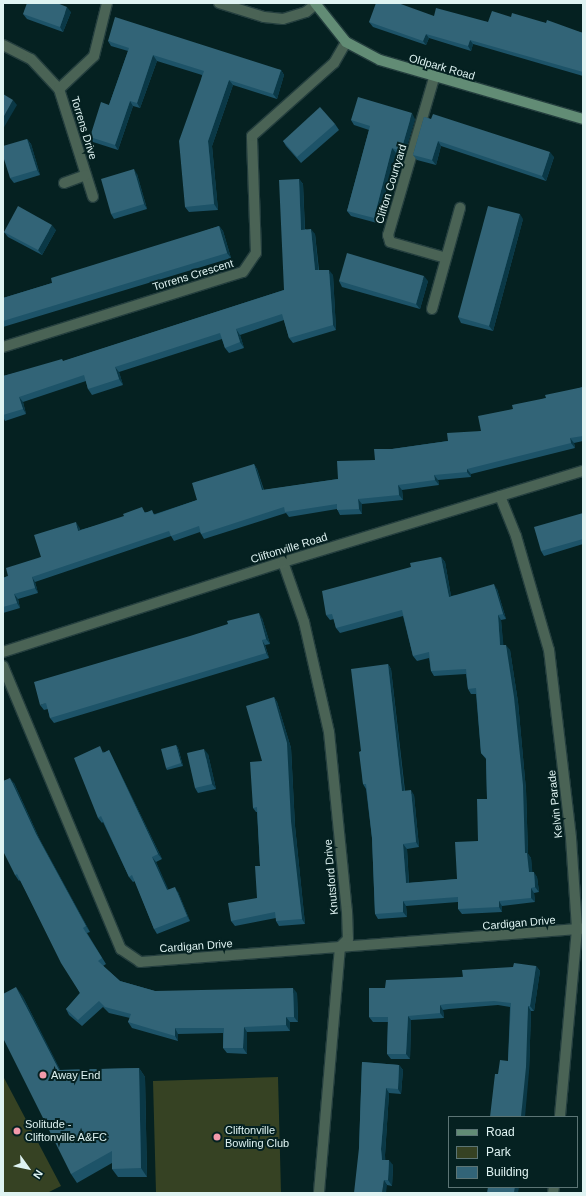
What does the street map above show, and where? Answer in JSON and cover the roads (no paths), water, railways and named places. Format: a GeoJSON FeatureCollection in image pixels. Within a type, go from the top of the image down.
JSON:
{"type":"FeatureCollection","features":[{"type":"Feature","properties":{"kind":"main road","name":"Oldpark Road"},"geometry":{"type":"LineString","coordinates":[[315,4],[346,42],[380,60],[434,78],[583,118]]}},
{"type":"Feature","properties":{"kind":"street","name":"Torrens Drive"},"geometry":{"type":"LineString","coordinates":[[59,89],[94,56],[107,3]]}},
{"type":"Feature","properties":{"kind":"street"},"geometry":{"type":"LineString","coordinates":[[219,3],[264,17],[283,19],[306,12],[315,4]]}},
{"type":"Feature","properties":{"kind":"street","name":"Torrens Crescent"},"geometry":{"type":"LineString","coordinates":[[3,347],[243,272],[256,254],[252,136],[334,63],[346,42]]}},
{"type":"Feature","properties":{"kind":"street","name":"Torrens Drive"},"geometry":{"type":"LineString","coordinates":[[3,45],[31,59],[59,89],[93,198]]}},
{"type":"Feature","properties":{"kind":"street","name":"Clifton Courtyard"},"geometry":{"type":"LineString","coordinates":[[434,78],[388,235],[390,242],[446,258]]}},
{"type":"Feature","properties":{"kind":"street","name":"Torrens Drive"},"geometry":{"type":"LineString","coordinates":[[64,183],[86,175]]}},
{"type":"Feature","properties":{"kind":"street"},"geometry":{"type":"LineString","coordinates":[[432,309],[460,208]]}},
{"type":"Feature","properties":{"kind":"street","name":"Cliftonville Road"},"geometry":{"type":"LineString","coordinates":[[3,652],[283,562],[583,471]]}},
{"type":"Feature","properties":{"kind":"street","name":"Kelvin Parade"},"geometry":{"type":"LineString","coordinates":[[500,496],[516,536],[549,650],[580,929],[560,1116]]}},
{"type":"Feature","properties":{"kind":"street","name":"Knutsford Drive"},"geometry":{"type":"LineString","coordinates":[[283,562],[304,622],[329,732],[347,911],[348,939],[340,947],[320,1193]]}},
{"type":"Feature","properties":{"kind":"street","name":"Cardigan Drive"},"geometry":{"type":"LineString","coordinates":[[3,666],[121,949],[140,962],[580,929]]}},
{"type":"Feature","properties":{"kind":"place","name":"Away End"},"geometry":{"type":"Point","coordinates":[43,1075]}},
{"type":"Feature","properties":{"kind":"place","name":"Solitude - Cliftonville A&FC"},"geometry":{"type":"Point","coordinates":[17,1131]}},
{"type":"Feature","properties":{"kind":"place","name":"Cliftonville Bowling Club"},"geometry":{"type":"Point","coordinates":[217,1137]}}]}
